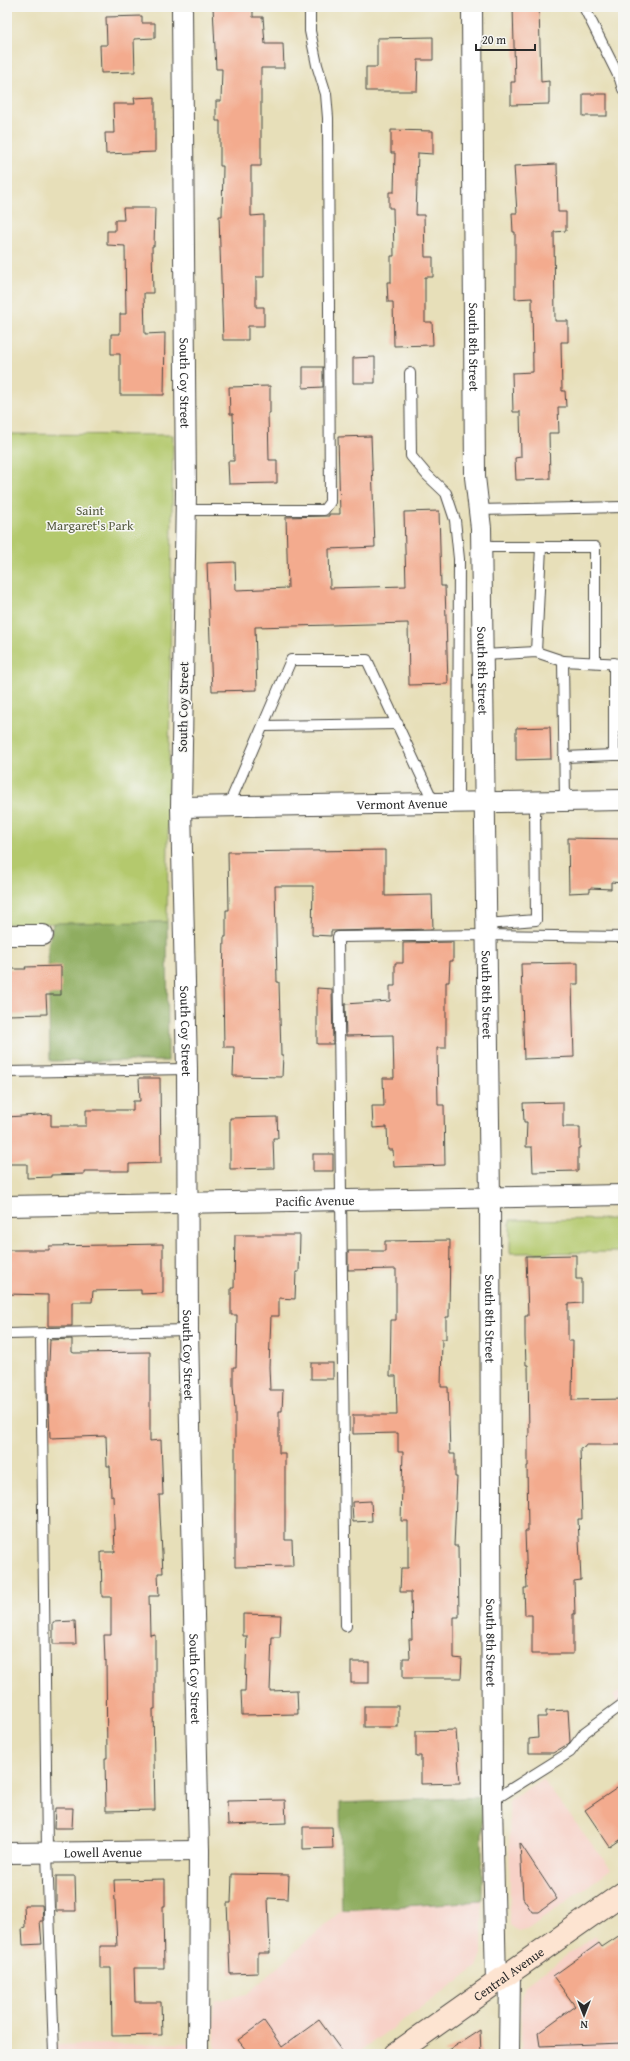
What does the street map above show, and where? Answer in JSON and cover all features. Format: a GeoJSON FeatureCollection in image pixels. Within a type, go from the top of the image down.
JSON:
{"type":"FeatureCollection","features":[{"type":"Feature","properties":{"kind":"main road","name":"Central Avenue"},"geometry":{"type":"LineString","coordinates":[[395,2054],[623,1893]]}},
{"type":"Feature","properties":{"kind":"street","name":"South Coy Street"},"geometry":{"type":"LineString","coordinates":[[182,7],[186,510],[181,807],[187,1069],[188,1330],[200,1851],[198,2054]]}},
{"type":"Feature","properties":{"kind":"street","name":"South 8th Street"},"geometry":{"type":"LineString","coordinates":[[472,7],[475,477],[481,547],[490,1197],[492,1801],[509,2054]]}},
{"type":"Feature","properties":{"kind":"street","name":"Vermont Avenue"},"geometry":{"type":"LineString","coordinates":[[181,807],[623,800]]}},
{"type":"Feature","properties":{"kind":"street"},"geometry":{"type":"LineString","coordinates":[[7,935],[43,934]]}},
{"type":"Feature","properties":{"kind":"street","name":"Pacific Avenue"},"geometry":{"type":"LineString","coordinates":[[7,1206],[623,1195]]}},
{"type":"Feature","properties":{"kind":"street","name":"Lowell Avenue"},"geometry":{"type":"LineString","coordinates":[[7,1853],[200,1851]]}},
{"type":"Feature","properties":{"kind":"lane"},"geometry":{"type":"LineString","coordinates":[[186,510],[324,510],[330,502],[328,118],[326,94],[316,65],[310,31],[310,7]]}},
{"type":"Feature","properties":{"kind":"lane"},"geometry":{"type":"LineString","coordinates":[[584,7],[620,79],[623,89]]}},
{"type":"Feature","properties":{"kind":"lane"},"geometry":{"type":"LineString","coordinates":[[410,373],[411,456],[427,475],[446,493],[455,520],[459,559],[458,802]]}},
{"type":"Feature","properties":{"kind":"lane"},"geometry":{"type":"LineString","coordinates":[[478,510],[623,507]]}},
{"type":"Feature","properties":{"kind":"lane"},"geometry":{"type":"LineString","coordinates":[[481,547],[594,547],[595,662]]}},
{"type":"Feature","properties":{"kind":"lane"},"geometry":{"type":"LineString","coordinates":[[536,652],[541,547]]}},
{"type":"Feature","properties":{"kind":"lane"},"geometry":{"type":"LineString","coordinates":[[483,655],[536,652],[563,662],[618,664],[618,755],[564,757]]}},
{"type":"Feature","properties":{"kind":"lane"},"geometry":{"type":"LineString","coordinates":[[228,807],[291,660],[367,660],[434,803]]}},
{"type":"Feature","properties":{"kind":"lane"},"geometry":{"type":"LineString","coordinates":[[563,662],[565,801]]}},
{"type":"Feature","properties":{"kind":"lane"},"geometry":{"type":"LineString","coordinates":[[263,726],[398,724]]}},
{"type":"Feature","properties":{"kind":"lane"},"geometry":{"type":"LineString","coordinates":[[487,929],[536,920],[535,802]]}},
{"type":"Feature","properties":{"kind":"lane"},"geometry":{"type":"LineString","coordinates":[[346,1626],[338,937],[487,929],[623,937]]}},
{"type":"Feature","properties":{"kind":"lane"},"geometry":{"type":"LineString","coordinates":[[7,1072],[187,1069]]}},
{"type":"Feature","properties":{"kind":"lane"},"geometry":{"type":"LineString","coordinates":[[7,1334],[188,1330]]}},
{"type":"Feature","properties":{"kind":"lane"},"geometry":{"type":"LineString","coordinates":[[41,1334],[47,1853],[54,2054]]}},
{"type":"Feature","properties":{"kind":"lane"},"geometry":{"type":"LineString","coordinates":[[492,1801],[570,1752],[585,1732],[623,1704]]}},
{"type":"Feature","properties":{"kind":"shaded area"},"geometry":{"type":"Polygon","coordinates":[[[623,1689],[623,1710],[613,1696],[623,1689]]]}},
{"type":"Feature","properties":{"kind":"shaded area"},"geometry":{"type":"Polygon","coordinates":[[[542,1779],[611,1869],[531,1927],[518,1931],[510,1925],[509,1800],[542,1779]]]}},
{"type":"Feature","properties":{"kind":"shaded area"},"geometry":{"type":"Polygon","coordinates":[[[482,1901],[482,1954],[477,1967],[356,2054],[215,2054],[214,2001],[247,1994],[342,1910],[482,1901]]]}},
{"type":"Feature","properties":{"kind":"shaded area"},"geometry":{"type":"Polygon","coordinates":[[[594,1936],[623,1977],[623,2054],[521,2054],[521,1997],[525,1985],[594,1936]]]}},
{"type":"Feature","properties":{"kind":"shaded area"},"geometry":{"type":"Polygon","coordinates":[[[190,2043],[190,2054],[48,2054],[48,2045],[190,2043]]]}},
{"type":"Feature","properties":{"kind":"green space","name":"Saint Margaret's Park"},"geometry":{"type":"Polygon","coordinates":[[[7,434],[173,435],[167,922],[7,924],[7,434]]]}},
{"type":"Feature","properties":{"kind":"green space"},"geometry":{"type":"Polygon","coordinates":[[[167,922],[168,1061],[50,1061],[48,947],[53,923],[167,922]]]}},
{"type":"Feature","properties":{"kind":"green space"},"geometry":{"type":"Polygon","coordinates":[[[623,1219],[623,1252],[510,1253],[510,1220],[623,1219]]]}},
{"type":"Feature","properties":{"kind":"green space"},"geometry":{"type":"Polygon","coordinates":[[[482,1797],[482,1901],[342,1910],[340,1803],[482,1797]]]}},
{"type":"Feature","properties":{"kind":"building"},"geometry":{"type":"Polygon","coordinates":[[[213,7],[253,7],[253,17],[263,17],[265,44],[283,44],[284,68],[261,68],[261,166],[251,166],[251,216],[264,215],[264,277],[256,277],[256,307],[264,307],[264,326],[248,326],[248,340],[223,340],[219,216],[222,216],[223,166],[220,166],[220,121],[216,121],[216,101],[221,101],[222,69],[216,69],[213,7]]]}},
{"type":"Feature","properties":{"kind":"building"},"geometry":{"type":"Polygon","coordinates":[[[513,7],[539,7],[541,82],[549,81],[549,104],[511,105],[511,82],[515,82],[513,7]]]}},
{"type":"Feature","properties":{"kind":"building"},"geometry":{"type":"Polygon","coordinates":[[[142,16],[142,23],[155,23],[155,38],[134,39],[135,72],[101,73],[100,45],[107,45],[106,17],[142,16]]]}},
{"type":"Feature","properties":{"kind":"building"},"geometry":{"type":"Polygon","coordinates":[[[433,37],[433,60],[418,60],[417,91],[366,91],[366,67],[377,67],[377,38],[433,37]]]}},
{"type":"Feature","properties":{"kind":"building"},"geometry":{"type":"Polygon","coordinates":[[[583,94],[607,94],[607,116],[583,116],[583,94]]]}},
{"type":"Feature","properties":{"kind":"building"},"geometry":{"type":"Polygon","coordinates":[[[155,97],[155,152],[106,154],[105,133],[114,133],[113,104],[135,104],[134,98],[155,97]]]}},
{"type":"Feature","properties":{"kind":"building"},"geometry":{"type":"Polygon","coordinates":[[[391,130],[433,131],[433,154],[418,153],[416,215],[424,215],[425,257],[433,257],[433,277],[425,277],[425,322],[432,322],[433,345],[394,346],[393,302],[388,302],[387,282],[391,282],[391,256],[394,256],[393,208],[389,208],[389,192],[394,192],[395,153],[391,153],[391,130]]]}},
{"type":"Feature","properties":{"kind":"building"},"geometry":{"type":"Polygon","coordinates":[[[557,164],[558,212],[566,212],[566,231],[554,232],[555,321],[568,321],[568,342],[561,342],[562,391],[565,391],[566,407],[558,407],[559,433],[549,433],[550,479],[516,480],[515,458],[521,457],[520,412],[513,412],[512,373],[533,372],[532,298],[515,299],[515,232],[513,232],[512,213],[517,213],[514,166],[557,164]]]}},
{"type":"Feature","properties":{"kind":"building"},"geometry":{"type":"Polygon","coordinates":[[[123,208],[155,208],[154,246],[152,246],[153,293],[144,293],[145,334],[165,333],[164,395],[120,395],[120,354],[111,354],[111,334],[120,334],[120,314],[126,314],[125,246],[107,245],[107,231],[115,231],[115,220],[124,220],[123,208]]]}},
{"type":"Feature","properties":{"kind":"building"},"geometry":{"type":"Polygon","coordinates":[[[375,357],[375,383],[353,383],[353,358],[375,357]]]}},
{"type":"Feature","properties":{"kind":"building"},"geometry":{"type":"Polygon","coordinates":[[[303,367],[323,367],[323,387],[303,388],[303,367]]]}},
{"type":"Feature","properties":{"kind":"building"},"geometry":{"type":"Polygon","coordinates":[[[270,386],[270,413],[268,413],[269,460],[277,460],[277,483],[229,484],[228,461],[234,461],[233,414],[230,414],[229,387],[270,386]]]}},
{"type":"Feature","properties":{"kind":"building"},"geometry":{"type":"Polygon","coordinates":[[[371,436],[375,547],[329,549],[330,588],[406,586],[404,512],[439,511],[441,586],[445,586],[448,684],[409,685],[408,623],[255,627],[257,690],[212,691],[207,563],[235,562],[236,590],[288,588],[286,517],[329,516],[329,514],[340,514],[338,437],[371,436]]]}},
{"type":"Feature","properties":{"kind":"building"},"geometry":{"type":"Polygon","coordinates":[[[550,727],[551,759],[516,760],[516,728],[550,727]]]}},
{"type":"Feature","properties":{"kind":"building"},"geometry":{"type":"Polygon","coordinates":[[[568,838],[623,839],[623,883],[611,882],[611,889],[590,888],[590,892],[569,893],[568,838]]]}},
{"type":"Feature","properties":{"kind":"building"},"geometry":{"type":"Polygon","coordinates":[[[385,850],[385,896],[432,895],[433,929],[331,931],[331,936],[312,935],[313,886],[275,886],[277,982],[279,982],[281,1055],[283,1055],[282,1077],[233,1076],[234,1047],[224,1047],[223,984],[226,910],[229,910],[228,852],[385,850]]]}},
{"type":"Feature","properties":{"kind":"building"},"geometry":{"type":"Polygon","coordinates":[[[453,942],[453,961],[450,961],[449,982],[446,982],[446,1048],[437,1048],[438,1105],[444,1105],[445,1165],[394,1167],[393,1150],[388,1150],[387,1127],[373,1128],[372,1106],[384,1106],[383,1078],[394,1078],[393,1035],[346,1036],[345,1004],[390,1001],[390,986],[395,986],[395,963],[403,963],[403,943],[453,942]]]}},
{"type":"Feature","properties":{"kind":"building"},"geometry":{"type":"Polygon","coordinates":[[[578,963],[578,984],[572,984],[574,1057],[524,1059],[521,964],[578,963]]]}},
{"type":"Feature","properties":{"kind":"building"},"geometry":{"type":"Polygon","coordinates":[[[61,966],[61,995],[46,995],[47,1014],[7,1015],[7,969],[61,966]]]}},
{"type":"Feature","properties":{"kind":"building"},"geometry":{"type":"Polygon","coordinates":[[[317,988],[332,989],[333,1044],[317,1044],[317,988]]]}},
{"type":"Feature","properties":{"kind":"building"},"geometry":{"type":"Polygon","coordinates":[[[139,1078],[160,1078],[161,1163],[129,1164],[129,1171],[84,1171],[84,1174],[51,1175],[51,1177],[27,1178],[27,1164],[7,1164],[7,1117],[51,1114],[51,1126],[86,1126],[86,1110],[133,1110],[133,1101],[140,1101],[139,1078]]]}},
{"type":"Feature","properties":{"kind":"building"},"geometry":{"type":"Polygon","coordinates":[[[563,1102],[563,1127],[580,1127],[578,1171],[533,1172],[532,1147],[526,1147],[527,1122],[524,1122],[523,1103],[563,1102]]]}},
{"type":"Feature","properties":{"kind":"building"},"geometry":{"type":"Polygon","coordinates":[[[277,1117],[278,1138],[273,1138],[274,1168],[230,1169],[230,1118],[277,1117]]]}},
{"type":"Feature","properties":{"kind":"building"},"geometry":{"type":"Polygon","coordinates":[[[313,1154],[333,1154],[333,1171],[313,1171],[313,1154]]]}},
{"type":"Feature","properties":{"kind":"building"},"geometry":{"type":"Polygon","coordinates":[[[235,1235],[300,1235],[299,1272],[296,1272],[295,1299],[279,1298],[279,1316],[271,1316],[269,1367],[270,1390],[283,1390],[282,1411],[279,1411],[279,1453],[285,1453],[285,1540],[292,1540],[293,1566],[235,1567],[235,1410],[233,1367],[236,1367],[237,1315],[231,1315],[231,1288],[234,1288],[235,1235]]]}},
{"type":"Feature","properties":{"kind":"building"},"geometry":{"type":"Polygon","coordinates":[[[450,1240],[449,1317],[446,1317],[446,1339],[442,1339],[441,1387],[448,1387],[450,1454],[455,1454],[455,1477],[457,1477],[454,1546],[458,1546],[459,1617],[454,1617],[454,1658],[462,1659],[461,1678],[403,1678],[403,1658],[410,1658],[409,1639],[412,1639],[411,1592],[400,1592],[401,1568],[408,1568],[408,1521],[401,1521],[403,1452],[398,1452],[398,1433],[353,1434],[353,1415],[397,1415],[396,1376],[390,1376],[391,1320],[396,1320],[396,1269],[348,1270],[348,1251],[385,1251],[385,1241],[450,1240]]]}},
{"type":"Feature","properties":{"kind":"building"},"geometry":{"type":"Polygon","coordinates":[[[163,1244],[163,1293],[141,1294],[141,1290],[93,1291],[92,1302],[72,1302],[72,1326],[48,1326],[48,1295],[7,1294],[7,1250],[49,1250],[49,1246],[163,1244]]]}},
{"type":"Feature","properties":{"kind":"building"},"geometry":{"type":"Polygon","coordinates":[[[576,1255],[576,1279],[582,1279],[582,1303],[568,1304],[568,1341],[573,1341],[572,1400],[623,1399],[623,1445],[585,1445],[585,1447],[580,1448],[582,1519],[578,1519],[581,1580],[574,1581],[575,1614],[573,1614],[573,1654],[532,1654],[532,1615],[525,1615],[524,1588],[527,1588],[525,1531],[528,1531],[527,1466],[529,1436],[528,1365],[526,1365],[525,1337],[525,1316],[528,1316],[526,1256],[576,1255]]]}},
{"type":"Feature","properties":{"kind":"building"},"geometry":{"type":"Polygon","coordinates":[[[72,1339],[72,1352],[74,1353],[150,1352],[150,1441],[161,1440],[163,1495],[159,1495],[163,1573],[158,1573],[159,1596],[149,1596],[150,1635],[155,1634],[155,1709],[153,1709],[155,1810],[106,1811],[106,1660],[105,1661],[104,1635],[111,1635],[111,1597],[102,1597],[101,1552],[115,1552],[113,1496],[111,1496],[110,1466],[107,1466],[106,1436],[50,1438],[48,1386],[50,1340],[72,1339]]]}},
{"type":"Feature","properties":{"kind":"building"},"geometry":{"type":"Polygon","coordinates":[[[311,1363],[333,1363],[333,1379],[311,1379],[311,1363]]]}},
{"type":"Feature","properties":{"kind":"building"},"geometry":{"type":"Polygon","coordinates":[[[371,1501],[372,1521],[353,1522],[352,1502],[371,1501]]]}},
{"type":"Feature","properties":{"kind":"building"},"geometry":{"type":"Polygon","coordinates":[[[243,1614],[281,1615],[280,1637],[272,1637],[270,1691],[297,1690],[298,1714],[242,1715],[241,1691],[245,1691],[247,1636],[243,1636],[243,1614]]]}},
{"type":"Feature","properties":{"kind":"building"},"geometry":{"type":"Polygon","coordinates":[[[75,1621],[76,1644],[53,1644],[53,1622],[75,1621]]]}},
{"type":"Feature","properties":{"kind":"building"},"geometry":{"type":"Polygon","coordinates":[[[351,1662],[369,1662],[369,1683],[351,1683],[351,1662]]]}},
{"type":"Feature","properties":{"kind":"building"},"geometry":{"type":"Polygon","coordinates":[[[364,1706],[398,1706],[398,1727],[364,1727],[364,1706]]]}},
{"type":"Feature","properties":{"kind":"building"},"geometry":{"type":"Polygon","coordinates":[[[568,1710],[570,1742],[553,1753],[529,1753],[529,1739],[538,1738],[537,1717],[546,1717],[546,1711],[568,1710]]]}},
{"type":"Feature","properties":{"kind":"building"},"geometry":{"type":"Polygon","coordinates":[[[456,1730],[460,1783],[421,1784],[421,1756],[416,1756],[416,1731],[456,1730]]]}},
{"type":"Feature","properties":{"kind":"building"},"geometry":{"type":"Polygon","coordinates":[[[623,1784],[623,1838],[610,1847],[585,1810],[623,1784]]]}},
{"type":"Feature","properties":{"kind":"building"},"geometry":{"type":"Polygon","coordinates":[[[285,1800],[286,1823],[228,1825],[227,1801],[285,1800]]]}},
{"type":"Feature","properties":{"kind":"building"},"geometry":{"type":"Polygon","coordinates":[[[55,1808],[73,1808],[72,1828],[54,1828],[55,1808]]]}},
{"type":"Feature","properties":{"kind":"building"},"geometry":{"type":"Polygon","coordinates":[[[303,1827],[332,1827],[333,1848],[303,1849],[303,1827]]]}},
{"type":"Feature","properties":{"kind":"building"},"geometry":{"type":"Polygon","coordinates":[[[520,1843],[557,1899],[539,1912],[532,1912],[523,1898],[520,1843]]]}},
{"type":"Feature","properties":{"kind":"building"},"geometry":{"type":"Polygon","coordinates":[[[232,1874],[289,1875],[288,1899],[268,1898],[270,1953],[258,1953],[258,1973],[230,1974],[227,1903],[231,1903],[232,1874]]]}},
{"type":"Feature","properties":{"kind":"building"},"geometry":{"type":"Polygon","coordinates":[[[56,1876],[75,1876],[76,1911],[56,1911],[56,1876]]]}},
{"type":"Feature","properties":{"kind":"building"},"geometry":{"type":"Polygon","coordinates":[[[165,1879],[165,1906],[163,1906],[164,1968],[134,1968],[135,2002],[161,2002],[162,2035],[112,2036],[111,1968],[100,1968],[100,1946],[117,1946],[114,1880],[165,1879]]]}},
{"type":"Feature","properties":{"kind":"building"},"geometry":{"type":"Polygon","coordinates":[[[24,1905],[42,1905],[43,1921],[40,1921],[42,1944],[23,1945],[22,1928],[25,1927],[24,1905]]]}},
{"type":"Feature","properties":{"kind":"building"},"geometry":{"type":"Polygon","coordinates":[[[623,1933],[623,2043],[540,2046],[538,2033],[575,2006],[553,1976],[599,1943],[602,1947],[623,1933]]]}},
{"type":"Feature","properties":{"kind":"building"},"geometry":{"type":"Polygon","coordinates":[[[319,2020],[344,2054],[249,2054],[238,2040],[264,2021],[282,2047],[319,2020]]]}},
{"type":"Feature","properties":{"kind":"building"},"geometry":{"type":"Polygon","coordinates":[[[480,2030],[481,2054],[443,2054],[480,2030]]]}}]}
